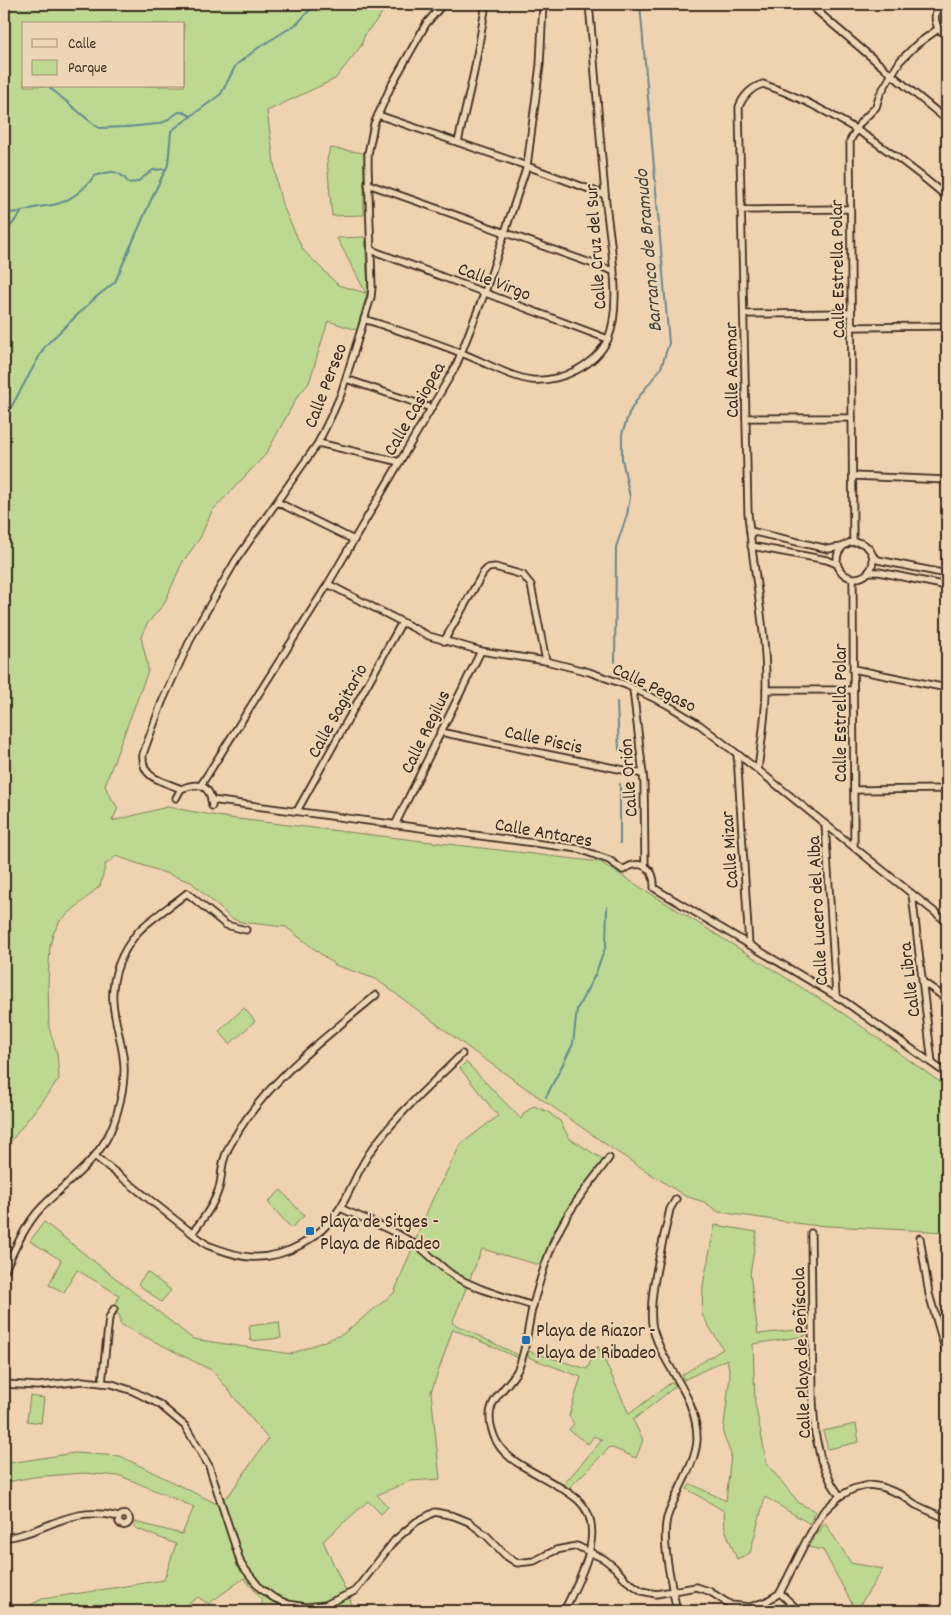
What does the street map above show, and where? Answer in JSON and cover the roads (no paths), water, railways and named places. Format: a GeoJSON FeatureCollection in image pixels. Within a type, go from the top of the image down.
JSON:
{"type":"FeatureCollection","features":[{"type":"Feature","properties":{"kind":"street","name":"Calle Perseo"},"geometry":{"type":"LineString","coordinates":[[181,788],[150,776],[144,770],[143,754],[162,702],[193,634],[236,560],[318,443],[341,394],[372,288],[368,184],[370,140],[378,115],[391,86],[426,24],[444,4]]}},
{"type":"Feature","properties":{"kind":"street"},"geometry":{"type":"LineString","coordinates":[[458,142],[474,72],[486,4]]}},
{"type":"Feature","properties":{"kind":"street","name":"Calle Casiopea"},"geometry":{"type":"LineString","coordinates":[[201,785],[328,584],[456,366],[485,292],[527,166],[540,64],[543,4]]}},
{"type":"Feature","properties":{"kind":"street","name":"Calle Cruz del Sur"},"geometry":{"type":"LineString","coordinates":[[364,319],[531,380],[549,379],[570,374],[587,364],[601,350],[608,339],[615,315],[616,294],[605,195],[589,4]]}},
{"type":"Feature","properties":{"kind":"street"},"geometry":{"type":"LineString","coordinates":[[809,4],[947,120]]}},
{"type":"Feature","properties":{"kind":"street"},"geometry":{"type":"LineString","coordinates":[[819,12],[825,4]]}},
{"type":"Feature","properties":{"kind":"street"},"geometry":{"type":"LineString","coordinates":[[940,4],[934,18],[938,29],[947,35]]}},
{"type":"Feature","properties":{"kind":"street","name":"Calle Estrella Polar"},"geometry":{"type":"LineString","coordinates":[[853,542],[850,142],[860,123],[876,107],[880,94],[900,61],[916,45],[938,29]]}},
{"type":"Feature","properties":{"kind":"street","name":"Calle Acamar"},"geometry":{"type":"LineString","coordinates":[[758,770],[766,690],[759,601],[750,531],[739,107],[742,100],[756,86],[763,84],[812,106],[857,130]]}},
{"type":"Feature","properties":{"kind":"street"},"geometry":{"type":"LineString","coordinates":[[378,115],[605,195]]}},
{"type":"Feature","properties":{"kind":"street"},"geometry":{"type":"LineString","coordinates":[[857,130],[915,170],[947,197]]}},
{"type":"Feature","properties":{"kind":"street"},"geometry":{"type":"LineString","coordinates":[[368,184],[613,271]]}},
{"type":"Feature","properties":{"kind":"street"},"geometry":{"type":"LineString","coordinates":[[742,210],[850,209]]}},
{"type":"Feature","properties":{"kind":"street","name":"Calle Virgo"},"geometry":{"type":"LineString","coordinates":[[371,250],[608,339]]}},
{"type":"Feature","properties":{"kind":"street"},"geometry":{"type":"LineString","coordinates":[[744,314],[851,313]]}},
{"type":"Feature","properties":{"kind":"street"},"geometry":{"type":"LineString","coordinates":[[851,328],[947,326]]}},
{"type":"Feature","properties":{"kind":"street"},"geometry":{"type":"LineString","coordinates":[[346,379],[431,408]]}},
{"type":"Feature","properties":{"kind":"street"},"geometry":{"type":"LineString","coordinates":[[746,418],[852,418]]}},
{"type":"Feature","properties":{"kind":"street"},"geometry":{"type":"LineString","coordinates":[[318,443],[400,462]]}},
{"type":"Feature","properties":{"kind":"street"},"geometry":{"type":"LineString","coordinates":[[853,476],[947,480]]}},
{"type":"Feature","properties":{"kind":"street"},"geometry":{"type":"LineString","coordinates":[[277,502],[354,540]]}},
{"type":"Feature","properties":{"kind":"street"},"geometry":{"type":"LineString","coordinates":[[750,531],[828,549],[842,547],[853,542],[864,544],[878,560],[947,574]]}},
{"type":"Feature","properties":{"kind":"street"},"geometry":{"type":"LineString","coordinates":[[751,546],[827,560],[837,564]]}},
{"type":"Feature","properties":{"kind":"street"},"geometry":{"type":"LineString","coordinates":[[842,547],[837,557],[839,570],[845,576],[853,579],[861,578],[869,572],[873,556]]}},
{"type":"Feature","properties":{"kind":"street"},"geometry":{"type":"LineString","coordinates":[[444,641],[483,573],[488,568],[494,567],[523,575],[531,585],[546,661]]}},
{"type":"Feature","properties":{"kind":"street"},"geometry":{"type":"LineString","coordinates":[[869,572],[879,572],[947,586]]}},
{"type":"Feature","properties":{"kind":"street","name":"Calle Estrella Polar"},"geometry":{"type":"LineString","coordinates":[[853,579],[854,847]]}},
{"type":"Feature","properties":{"kind":"street","name":"Calle Pegaso"},"geometry":{"type":"LineString","coordinates":[[328,584],[429,636],[481,651],[546,661],[588,672],[666,704],[700,726],[758,770],[947,922]]}},
{"type":"Feature","properties":{"kind":"street","name":"Calle Sagitario"},"geometry":{"type":"LineString","coordinates":[[297,811],[402,622]]}},
{"type":"Feature","properties":{"kind":"street","name":"Calle Regilus"},"geometry":{"type":"LineString","coordinates":[[395,825],[481,651]]}},
{"type":"Feature","properties":{"kind":"street"},"geometry":{"type":"LineString","coordinates":[[853,669],[947,688]]}},
{"type":"Feature","properties":{"kind":"street","name":"Calle Orión"},"geometry":{"type":"LineString","coordinates":[[633,689],[643,774],[645,866]]}},
{"type":"Feature","properties":{"kind":"street"},"geometry":{"type":"LineString","coordinates":[[766,690],[853,690]]}},
{"type":"Feature","properties":{"kind":"street","name":"Calle Piscis"},"geometry":{"type":"LineString","coordinates":[[440,732],[643,774]]}},
{"type":"Feature","properties":{"kind":"street","name":"Calle Mizar"},"geometry":{"type":"LineString","coordinates":[[737,754],[749,945]]}},
{"type":"Feature","properties":{"kind":"street"},"geometry":{"type":"LineString","coordinates":[[176,798],[181,788],[194,784],[201,785]]}},
{"type":"Feature","properties":{"kind":"street","name":"Calle Antares"},"geometry":{"type":"LineString","coordinates":[[201,785],[210,794],[212,803],[297,811],[579,849],[610,860],[623,870],[630,865],[645,866]]}},
{"type":"Feature","properties":{"kind":"street"},"geometry":{"type":"LineString","coordinates":[[854,790],[947,789]]}},
{"type":"Feature","properties":{"kind":"street","name":"Calle Lucero del Alba"},"geometry":{"type":"LineString","coordinates":[[825,824],[836,996]]}},
{"type":"Feature","properties":{"kind":"street"},"geometry":{"type":"LineString","coordinates":[[645,866],[655,879],[654,888],[836,996],[947,1074]]}},
{"type":"Feature","properties":{"kind":"street"},"geometry":{"type":"LineString","coordinates":[[4,1272],[18,1242],[40,1209],[96,1157],[110,1132],[122,1090],[124,1067],[121,1037],[113,1003],[115,974],[125,950],[138,931],[187,893],[226,925],[246,930]]}},
{"type":"Feature","properties":{"kind":"street","name":"Calle Libra"},"geometry":{"type":"LineString","coordinates":[[912,894],[932,1063]]}},
{"type":"Feature","properties":{"kind":"street"},"geometry":{"type":"LineString","coordinates":[[923,982],[947,999]]}},
{"type":"Feature","properties":{"kind":"street"},"geometry":{"type":"LineString","coordinates":[[192,1233],[208,1211],[218,1191],[222,1166],[231,1142],[250,1111],[270,1088],[298,1062],[376,995]]}},
{"type":"Feature","properties":{"kind":"street"},"geometry":{"type":"LineString","coordinates":[[96,1157],[207,1245],[227,1253],[251,1257],[277,1254],[300,1246],[321,1230],[340,1208],[372,1149],[388,1128],[462,1054]]}},
{"type":"Feature","properties":{"kind":"street"},"geometry":{"type":"LineString","coordinates":[[564,1611],[590,1553],[592,1531],[588,1514],[579,1500],[514,1462],[499,1447],[492,1430],[489,1414],[498,1393],[518,1371],[533,1306],[558,1233],[572,1208],[609,1158]]}},
{"type":"Feature","properties":{"kind":"street"},"geometry":{"type":"LineString","coordinates":[[676,1198],[670,1210],[651,1310],[653,1328],[661,1350],[690,1401],[696,1421],[697,1443],[689,1468],[668,1517],[665,1532],[676,1611]]}},
{"type":"Feature","properties":{"kind":"street"},"geometry":{"type":"LineString","coordinates":[[340,1208],[401,1236],[422,1250],[455,1277],[492,1293],[533,1306]]}},
{"type":"Feature","properties":{"kind":"street","name":"Calle Playa de Peñíscola"},"geometry":{"type":"LineString","coordinates":[[811,1233],[815,1433],[821,1460],[840,1496]]}},
{"type":"Feature","properties":{"kind":"street"},"geometry":{"type":"LineString","coordinates":[[920,1238],[929,1294],[947,1356]]}},
{"type":"Feature","properties":{"kind":"street"},"geometry":{"type":"LineString","coordinates":[[102,1383],[109,1318],[114,1309]]}},
{"type":"Feature","properties":{"kind":"street"},"geometry":{"type":"LineString","coordinates":[[4,1384],[38,1386],[82,1381],[112,1384],[133,1391],[158,1404],[185,1426],[209,1466],[241,1564],[260,1588],[274,1598],[288,1604],[306,1607],[325,1605],[355,1591],[396,1540],[416,1522],[435,1512],[454,1516],[469,1522],[487,1536],[506,1556],[518,1563],[534,1561],[556,1550],[577,1546],[604,1559],[627,1581],[642,1591],[656,1594],[696,1587],[709,1591],[731,1605],[750,1607],[780,1594],[806,1541],[823,1512],[840,1496],[853,1489],[868,1485],[882,1487],[902,1495],[916,1505],[947,1519]]}},
{"type":"Feature","properties":{"kind":"street"},"geometry":{"type":"LineString","coordinates":[[4,1538],[19,1536],[65,1517],[84,1514],[109,1514],[119,1517]]}},
{"type":"Feature","properties":{"kind":"street"},"geometry":{"type":"LineString","coordinates":[[780,1594],[797,1611]]}},
{"type":"Feature","properties":{"kind":"waterway"},"geometry":{"type":"LineString","coordinates":[[4,420],[45,346],[95,298],[115,282],[168,165],[171,131],[221,94],[236,65],[258,48],[298,23],[315,4]]}},
{"type":"Feature","properties":{"kind":"waterway","name":"Barranco de Bramudo"},"geometry":{"type":"LineString","coordinates":[[615,662],[616,547],[627,515],[630,497],[622,459],[622,434],[629,413],[661,368],[669,343],[640,4]]}},
{"type":"Feature","properties":{"kind":"waterway"},"geometry":{"type":"LineString","coordinates":[[50,88],[99,128],[157,124],[164,122],[179,112],[191,116]]}},
{"type":"Feature","properties":{"kind":"waterway"},"geometry":{"type":"LineString","coordinates":[[4,212],[19,212],[54,205],[68,200],[87,185],[94,176],[105,173],[117,173],[129,183],[137,182],[153,170],[165,169]]}},
{"type":"Feature","properties":{"kind":"waterway"},"geometry":{"type":"LineString","coordinates":[[4,234],[21,213]]}},
{"type":"Feature","properties":{"kind":"waterway","name":"Barranco de Bramudo"},"geometry":{"type":"LineString","coordinates":[[617,702],[619,750]]}},
{"type":"Feature","properties":{"kind":"waterway","name":"Barranco de Bramudo"},"geometry":{"type":"LineString","coordinates":[[620,784],[620,843]]}},
{"type":"Feature","properties":{"kind":"waterway","name":"Barranco de Bramudo"},"geometry":{"type":"LineString","coordinates":[[546,1097],[573,1044],[577,1009],[595,975],[606,946],[607,907]]}},
{"type":"Feature","properties":{"kind":"place","name":"Playa de Sitges - Playa de Ribadeo"},"geometry":{"type":"Point","coordinates":[310,1231]}},
{"type":"Feature","properties":{"kind":"place","name":"Playa de Riazor - Playa de Ribadeo"},"geometry":{"type":"Point","coordinates":[526,1340]}}]}
